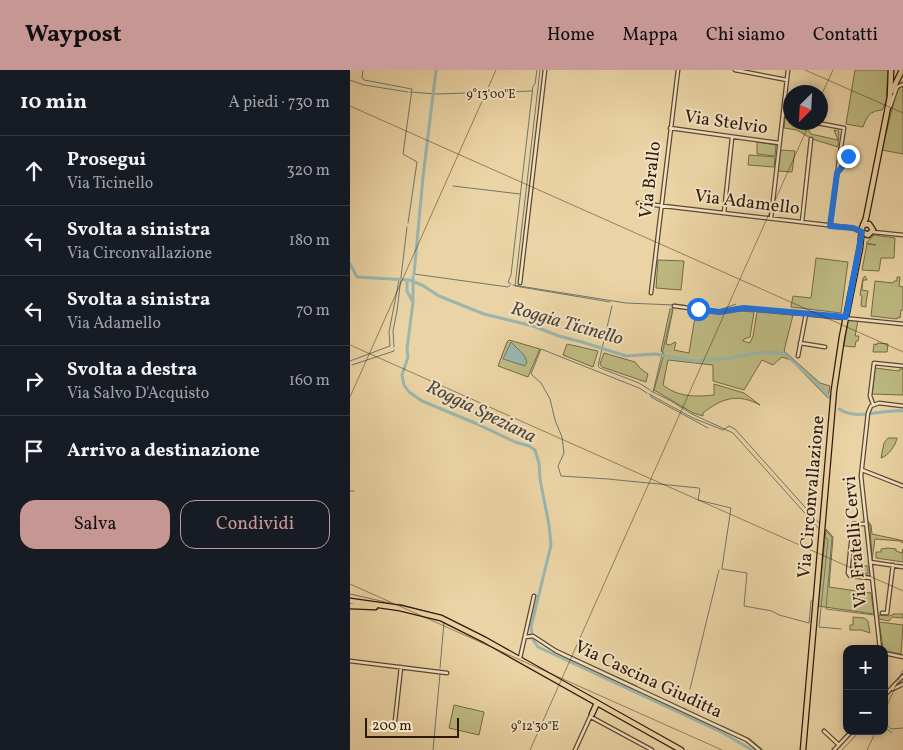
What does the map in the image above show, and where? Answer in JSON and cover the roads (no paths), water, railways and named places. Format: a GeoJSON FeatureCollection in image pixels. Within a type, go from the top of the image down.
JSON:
{"type":"FeatureCollection","features":[{"type":"Feature","properties":{"kind":"main road"},"geometry":{"type":"LineString","coordinates":[[860,248],[871,233],[867,209],[890,98],[892,70]]}},
{"type":"Feature","properties":{"kind":"main road"},"geometry":{"type":"LineString","coordinates":[[890,98],[902,70]]}},
{"type":"Feature","properties":{"kind":"main road","name":"Via Circonvallazione"},"geometry":{"type":"LineString","coordinates":[[804,750],[834,390],[867,209]]}},
{"type":"Feature","properties":{"kind":"main road"},"geometry":{"type":"LineString","coordinates":[[871,226],[866,224],[862,229],[865,234],[871,233]]}},
{"type":"Feature","properties":{"kind":"main road"},"geometry":{"type":"LineString","coordinates":[[350,601],[391,606],[441,618],[485,640],[681,750]]}},
{"type":"Feature","properties":{"kind":"main road"},"geometry":{"type":"LineString","coordinates":[[350,606],[391,606]]}},
{"type":"Feature","properties":{"kind":"main road"},"geometry":{"type":"LineString","coordinates":[[591,715],[598,703]]}},
{"type":"Feature","properties":{"kind":"street"},"geometry":{"type":"LineString","coordinates":[[520,283],[544,70]]}},
{"type":"Feature","properties":{"kind":"street","name":"Via Brallo"},"geometry":{"type":"LineString","coordinates":[[650,293],[678,70]]}},
{"type":"Feature","properties":{"kind":"street"},"geometry":{"type":"LineString","coordinates":[[735,70],[787,80]]}},
{"type":"Feature","properties":{"kind":"street"},"geometry":{"type":"LineString","coordinates":[[771,218],[788,70]]}},
{"type":"Feature","properties":{"kind":"street"},"geometry":{"type":"LineString","coordinates":[[887,112],[898,86],[903,84]]}},
{"type":"Feature","properties":{"kind":"street"},"geometry":{"type":"LineString","coordinates":[[828,125],[844,128],[830,226]]}},
{"type":"Feature","properties":{"kind":"street","name":"Via Stelvio"},"geometry":{"type":"LineString","coordinates":[[670,128],[779,143]]}},
{"type":"Feature","properties":{"kind":"street"},"geometry":{"type":"LineString","coordinates":[[724,213],[732,138]]}},
{"type":"Feature","properties":{"kind":"street"},"geometry":{"type":"LineString","coordinates":[[802,222],[811,139]]}},
{"type":"Feature","properties":{"kind":"street"},"geometry":{"type":"LineString","coordinates":[[837,173],[848,159],[846,152],[840,153]]}},
{"type":"Feature","properties":{"kind":"street","name":"Via Adamello"},"geometry":{"type":"LineString","coordinates":[[638,203],[862,229]]}},
{"type":"Feature","properties":{"kind":"street"},"geometry":{"type":"LineString","coordinates":[[871,226],[882,232]]}},
{"type":"Feature","properties":{"kind":"street"},"geometry":{"type":"LineString","coordinates":[[871,233],[882,232],[903,235]]}},
{"type":"Feature","properties":{"kind":"street"},"geometry":{"type":"LineString","coordinates":[[674,306],[719,312],[744,308],[903,324]]}},
{"type":"Feature","properties":{"kind":"street"},"geometry":{"type":"LineString","coordinates":[[798,356],[806,314]]}},
{"type":"Feature","properties":{"kind":"street"},"geometry":{"type":"LineString","coordinates":[[800,343],[825,348]]}},
{"type":"Feature","properties":{"kind":"street"},"geometry":{"type":"LineString","coordinates":[[903,366],[874,363],[870,396],[874,404],[903,406]]}},
{"type":"Feature","properties":{"kind":"street","name":"Via Fratelli Cervi"},"geometry":{"type":"LineString","coordinates":[[874,404],[870,406],[866,421],[862,470],[865,524],[879,645]]}},
{"type":"Feature","properties":{"kind":"street"},"geometry":{"type":"LineString","coordinates":[[862,470],[903,486]]}},
{"type":"Feature","properties":{"kind":"street"},"geometry":{"type":"LineString","coordinates":[[865,524],[853,524],[848,572],[850,576],[871,578]]}},
{"type":"Feature","properties":{"kind":"street"},"geometry":{"type":"LineString","coordinates":[[870,562],[903,567]]}},
{"type":"Feature","properties":{"kind":"street"},"geometry":{"type":"LineString","coordinates":[[882,613],[887,613],[893,566]]}},
{"type":"Feature","properties":{"kind":"street"},"geometry":{"type":"LineString","coordinates":[[519,660],[534,596]]}},
{"type":"Feature","properties":{"kind":"street","name":"Via Cascina Giuditta"},"geometry":{"type":"LineString","coordinates":[[525,637],[534,636],[556,651],[747,740],[759,750]]}},
{"type":"Feature","properties":{"kind":"street"},"geometry":{"type":"LineString","coordinates":[[888,654],[903,657]]}},
{"type":"Feature","properties":{"kind":"street"},"geometry":{"type":"LineString","coordinates":[[350,661],[447,673]]}},
{"type":"Feature","properties":{"kind":"street"},"geometry":{"type":"LineString","coordinates":[[394,721],[401,667]]}},
{"type":"Feature","properties":{"kind":"street"},"geometry":{"type":"LineString","coordinates":[[889,691],[903,676]]}},
{"type":"Feature","properties":{"kind":"street"},"geometry":{"type":"LineString","coordinates":[[889,691],[903,684]]}},
{"type":"Feature","properties":{"kind":"street"},"geometry":{"type":"LineString","coordinates":[[575,750],[591,715],[652,750]]}},
{"type":"Feature","properties":{"kind":"street"},"geometry":{"type":"LineString","coordinates":[[824,731],[839,745]]}},
{"type":"Feature","properties":{"kind":"street"},"geometry":{"type":"LineString","coordinates":[[834,750],[848,735]]}},
{"type":"Feature","properties":{"kind":"water"},"geometry":{"type":"Polygon","coordinates":[[[511,342],[524,355],[527,362],[525,366],[503,359],[511,342]]]}},
{"type":"Feature","properties":{"kind":"waterway"},"geometry":{"type":"LineString","coordinates":[[363,70],[362,77],[364,80],[412,89],[403,154],[417,162],[408,223]]}},
{"type":"Feature","properties":{"kind":"waterway","name":"Roggia Speziana"},"geometry":{"type":"LineString","coordinates":[[414,274],[436,70]]}},
{"type":"Feature","properties":{"kind":"waterway"},"geometry":{"type":"LineString","coordinates":[[511,284],[508,282],[511,275],[533,86],[537,70]]}},
{"type":"Feature","properties":{"kind":"waterway"},"geometry":{"type":"LineString","coordinates":[[540,70],[515,286],[610,302]]}},
{"type":"Feature","properties":{"kind":"waterway"},"geometry":{"type":"LineString","coordinates":[[350,80],[364,85],[408,92]]}},
{"type":"Feature","properties":{"kind":"waterway"},"geometry":{"type":"LineString","coordinates":[[410,92],[436,94],[532,91]]}},
{"type":"Feature","properties":{"kind":"waterway"},"geometry":{"type":"LineString","coordinates":[[453,186],[520,194]]}},
{"type":"Feature","properties":{"kind":"waterway"},"geometry":{"type":"LineString","coordinates":[[394,347],[393,331],[407,227]]}},
{"type":"Feature","properties":{"kind":"waterway","name":"Roggia Ticinello"},"geometry":{"type":"LineString","coordinates":[[350,264],[357,277],[409,280],[422,285],[439,296],[484,314],[533,326],[559,336],[626,356],[655,354],[693,361],[725,359],[769,352],[785,354],[819,385],[831,399]]}},
{"type":"Feature","properties":{"kind":"waterway"},"geometry":{"type":"LineString","coordinates":[[414,274],[508,287],[510,285]]}},
{"type":"Feature","properties":{"kind":"waterway","name":"Roggia Speziana"},"geometry":{"type":"LineString","coordinates":[[413,277],[413,302],[407,349],[408,357],[402,375],[404,385],[409,392],[422,401],[535,450],[539,463],[551,545],[531,627],[532,634]]}},
{"type":"Feature","properties":{"kind":"waterway"},"geometry":{"type":"LineString","coordinates":[[350,361],[390,346],[389,332],[399,280]]}},
{"type":"Feature","properties":{"kind":"waterway"},"geometry":{"type":"LineString","coordinates":[[407,280],[407,291],[413,302]]}},
{"type":"Feature","properties":{"kind":"waterway"},"geometry":{"type":"LineString","coordinates":[[513,285],[626,303],[674,305]]}},
{"type":"Feature","properties":{"kind":"waterway"},"geometry":{"type":"LineString","coordinates":[[675,304],[719,310],[736,304]]}},
{"type":"Feature","properties":{"kind":"waterway"},"geometry":{"type":"LineString","coordinates":[[612,306],[598,366],[639,383],[650,390]]}},
{"type":"Feature","properties":{"kind":"waterway"},"geometry":{"type":"LineString","coordinates":[[653,392],[673,308]]}},
{"type":"Feature","properties":{"kind":"waterway"},"geometry":{"type":"LineString","coordinates":[[647,393],[639,388],[541,349],[531,374],[541,383],[550,399],[555,420],[562,437],[564,453],[558,466],[561,476],[699,488],[698,500],[731,508],[722,569],[747,573],[744,606],[772,611],[779,615],[809,623],[811,601],[814,599]]}},
{"type":"Feature","properties":{"kind":"waterway"},"geometry":{"type":"LineString","coordinates":[[352,365],[394,350]]}},
{"type":"Feature","properties":{"kind":"waterway"},"geometry":{"type":"LineString","coordinates":[[651,391],[692,414],[733,433],[820,530]]}},
{"type":"Feature","properties":{"kind":"waterway"},"geometry":{"type":"LineString","coordinates":[[649,394],[693,418],[723,430],[729,426],[735,429],[821,525]]}},
{"type":"Feature","properties":{"kind":"waterway"},"geometry":{"type":"LineString","coordinates":[[651,395],[651,397],[708,428]]}},
{"type":"Feature","properties":{"kind":"waterway","name":"Roggia Ticinello"},"geometry":{"type":"LineString","coordinates":[[839,409],[854,414],[903,411]]}},
{"type":"Feature","properties":{"kind":"waterway"},"geometry":{"type":"LineString","coordinates":[[826,531],[832,537],[826,609],[874,615]]}},
{"type":"Feature","properties":{"kind":"waterway"},"geometry":{"type":"LineString","coordinates":[[825,536],[828,540],[819,627],[841,629]]}},
{"type":"Feature","properties":{"kind":"waterway"},"geometry":{"type":"LineString","coordinates":[[690,689],[719,570]]}},
{"type":"Feature","properties":{"kind":"waterway"},"geometry":{"type":"LineString","coordinates":[[350,594],[390,603]]}},
{"type":"Feature","properties":{"kind":"waterway"},"geometry":{"type":"LineString","coordinates":[[399,604],[439,615]]}},
{"type":"Feature","properties":{"kind":"waterway"},"geometry":{"type":"LineString","coordinates":[[440,668],[444,622]]}},
{"type":"Feature","properties":{"kind":"waterway","name":"Roggia Speziana"},"geometry":{"type":"LineString","coordinates":[[531,637],[538,647],[723,733],[752,750]]}},
{"type":"Feature","properties":{"kind":"waterway"},"geometry":{"type":"LineString","coordinates":[[560,651],[637,686]]}},
{"type":"Feature","properties":{"kind":"waterway"},"geometry":{"type":"LineString","coordinates":[[433,750],[440,674]]}},
{"type":"Feature","properties":{"kind":"waterway"},"geometry":{"type":"LineString","coordinates":[[722,726],[750,739],[763,750]]}},
{"type":"Feature","properties":{"kind":"waterway"},"geometry":{"type":"LineString","coordinates":[[888,726],[891,729],[903,728]]}},
{"type":"Feature","properties":{"kind":"waterway"},"geometry":{"type":"LineString","coordinates":[[888,730],[892,733]]}},
{"type":"Feature","properties":{"kind":"waterway"},"geometry":{"type":"LineString","coordinates":[[842,750],[856,735]]}}]}
